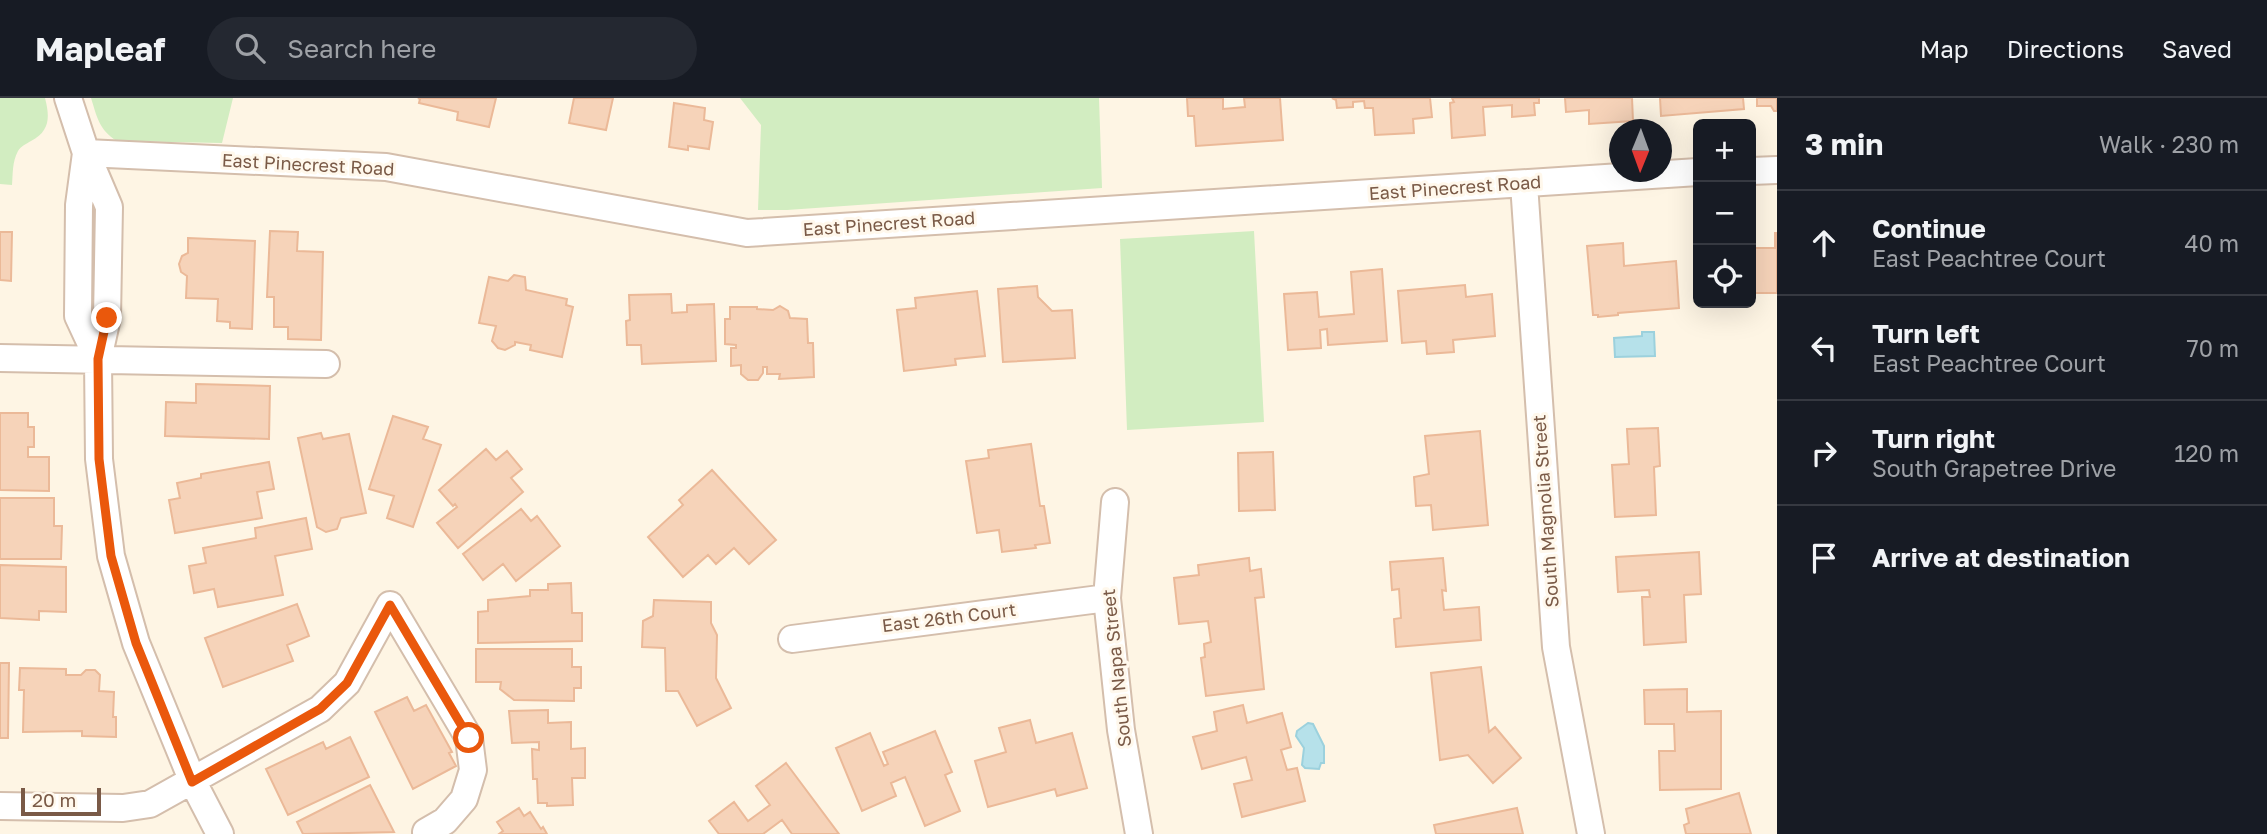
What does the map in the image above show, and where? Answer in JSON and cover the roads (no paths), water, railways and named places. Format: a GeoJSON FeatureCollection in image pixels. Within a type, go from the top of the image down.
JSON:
{"type":"FeatureCollection","features":[{"type":"Feature","properties":{"kind":"street"},"geometry":{"type":"LineString","coordinates":[[68,98],[86,153],[109,207],[107,318],[98,359],[99,459],[111,556],[136,643],[192,782],[220,834]]}},
{"type":"Feature","properties":{"kind":"street","name":"East Pinecrest Road"},"geometry":{"type":"LineString","coordinates":[[86,153],[386,167],[747,233],[1693,172]]}},
{"type":"Feature","properties":{"kind":"street"},"geometry":{"type":"LineString","coordinates":[[1756,171],[1777,170]]}},
{"type":"Feature","properties":{"kind":"street","name":"South Magnolia Street"},"geometry":{"type":"LineString","coordinates":[[1524,184],[1556,647],[1591,834]]}},
{"type":"Feature","properties":{"kind":"street"},"geometry":{"type":"LineString","coordinates":[[0,358],[326,364]]}},
{"type":"Feature","properties":{"kind":"street","name":"South Napa Street"},"geometry":{"type":"LineString","coordinates":[[1115,502],[1107,598],[1121,730],[1139,834]]}},
{"type":"Feature","properties":{"kind":"street","name":"East 26th Court"},"geometry":{"type":"LineString","coordinates":[[792,639],[1107,598]]}},
{"type":"Feature","properties":{"kind":"street"},"geometry":{"type":"LineString","coordinates":[[0,806],[122,808],[150,804],[320,709],[347,683],[390,605],[469,738],[473,770],[464,799],[446,821],[426,832]]}},
{"type":"Feature","properties":{"kind":"water"},"geometry":{"type":"Polygon","coordinates":[[[1642,332],[1654,332],[1655,356],[1615,357],[1614,338],[1642,336],[1642,332]]]}},
{"type":"Feature","properties":{"kind":"water"},"geometry":{"type":"Polygon","coordinates":[[[1308,723],[1313,724],[1324,746],[1324,763],[1321,763],[1319,769],[1305,768],[1302,765],[1304,748],[1296,736],[1297,731],[1308,723]]]}}]}
